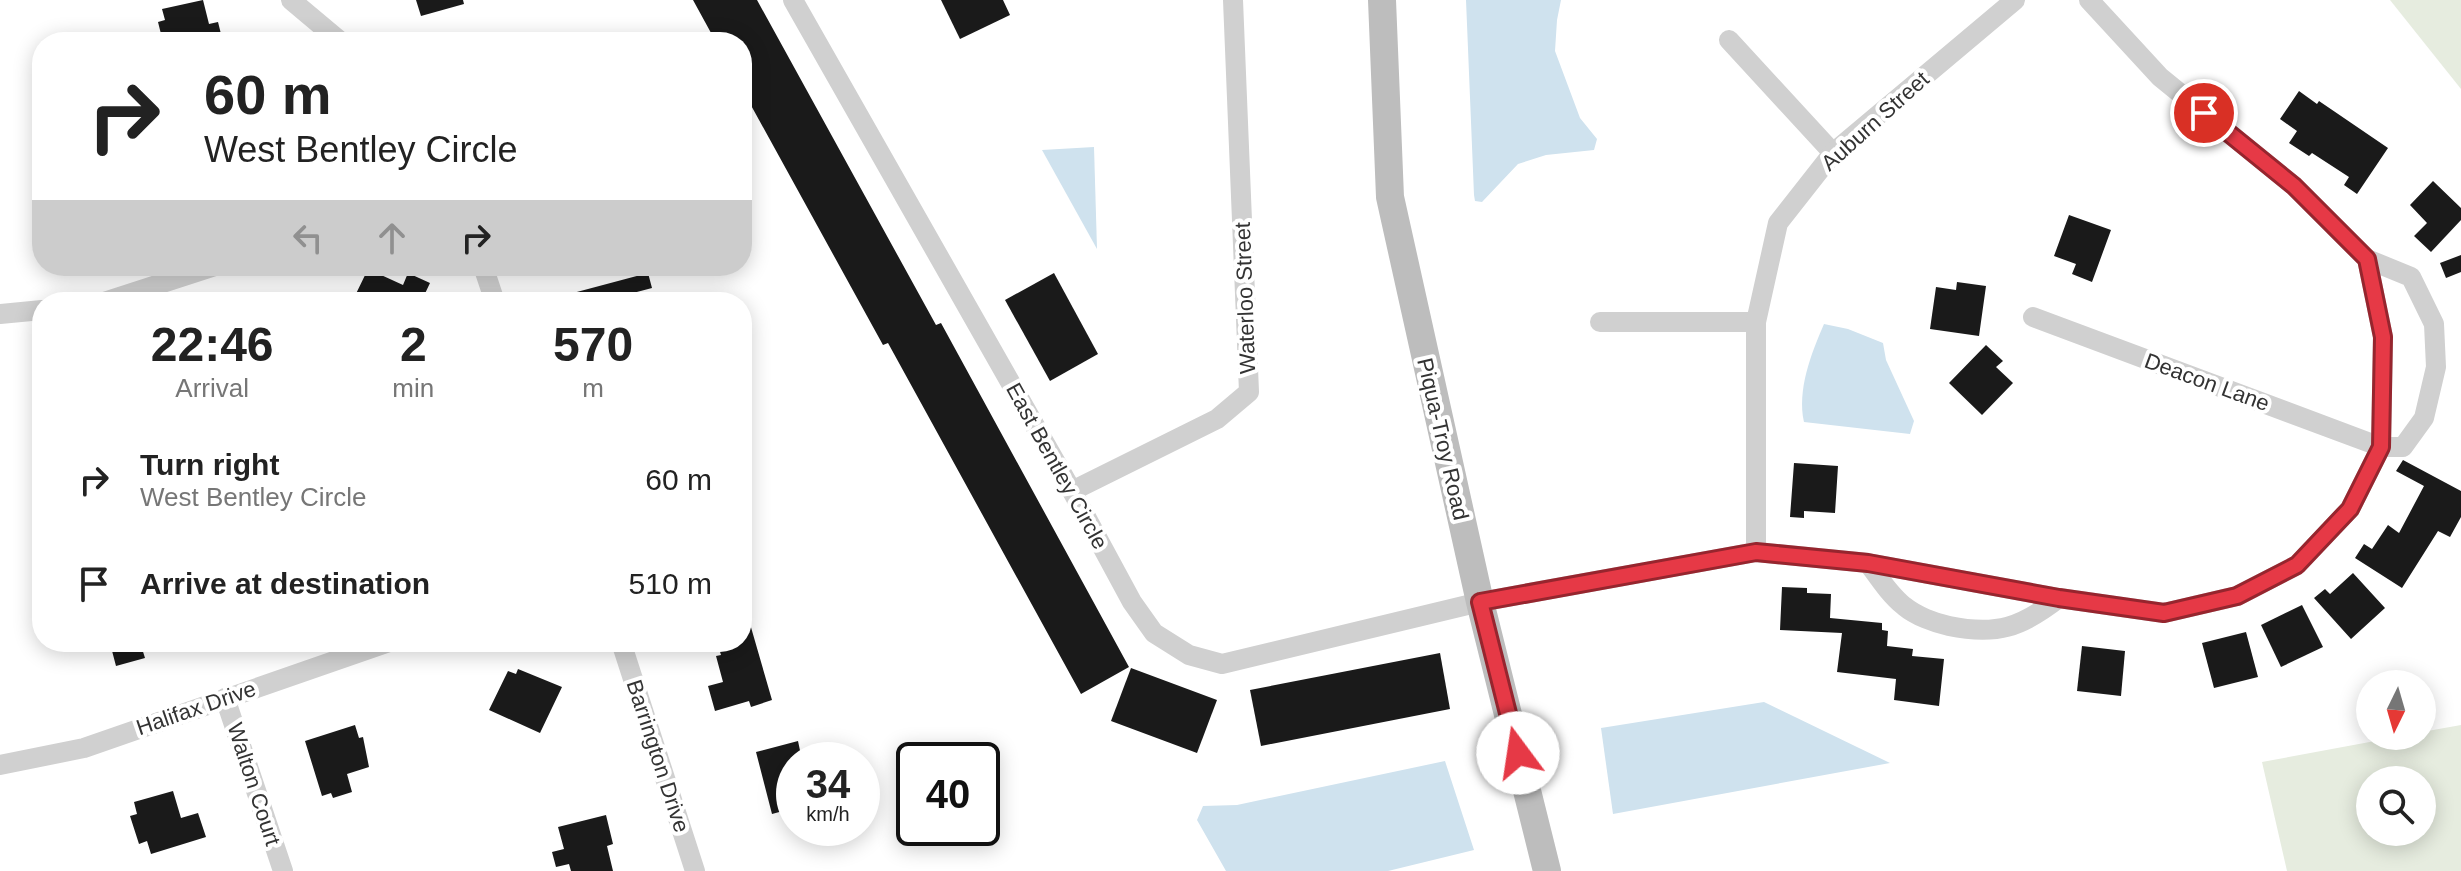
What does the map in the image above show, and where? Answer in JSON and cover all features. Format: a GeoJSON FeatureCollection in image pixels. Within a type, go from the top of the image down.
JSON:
{"type":"FeatureCollection","features":[{"type":"Feature","properties":{"kind":"street"},"geometry":{"type":"LineString","coordinates":[[291,0],[329,32]]}},
{"type":"Feature","properties":{"kind":"street","name":"East Bentley Circle"},"geometry":{"type":"LineString","coordinates":[[793,0],[1132,602],[1154,633],[1189,655],[1222,664],[1480,602],[1756,552],[1868,563],[2059,598],[2164,613],[2237,596],[2297,565],[2350,509],[2381,447]]}},
{"type":"Feature","properties":{"kind":"street","name":"Waterloo Street"},"geometry":{"type":"LineString","coordinates":[[1072,491],[1217,419],[1249,392],[1233,0]]}},
{"type":"Feature","properties":{"kind":"street","name":"Piqua-Troy Road"},"geometry":{"type":"LineString","coordinates":[[1382,0],[1390,197],[1480,602],[1547,871]]}},
{"type":"Feature","properties":{"kind":"street","name":"Auburn Street"},"geometry":{"type":"LineString","coordinates":[[1756,552],[1756,322],[1778,223],[1833,153],[2015,0]]}},
{"type":"Feature","properties":{"kind":"street"},"geometry":{"type":"LineString","coordinates":[[2089,0],[2160,77],[2294,186],[2367,259],[2411,277],[2434,324],[2436,367],[2424,418],[2403,447],[2381,447],[2383,337],[2367,259]]}},
{"type":"Feature","properties":{"kind":"street"},"geometry":{"type":"LineString","coordinates":[[1729,40],[1833,153]]}},
{"type":"Feature","properties":{"kind":"street"},"geometry":{"type":"LineString","coordinates":[[135,292],[184,276]]}},
{"type":"Feature","properties":{"kind":"street"},"geometry":{"type":"LineString","coordinates":[[0,314],[32,311]]}},
{"type":"Feature","properties":{"kind":"street","name":"Deacon Lane"},"geometry":{"type":"LineString","coordinates":[[2033,317],[2381,447]]}},
{"type":"Feature","properties":{"kind":"street"},"geometry":{"type":"LineString","coordinates":[[1600,322],[1756,322]]}},
{"type":"Feature","properties":{"kind":"street"},"geometry":{"type":"LineString","coordinates":[[1868,563],[1905,607],[1936,623],[1975,632],[2006,628],[2038,614],[2059,598]]}},
{"type":"Feature","properties":{"kind":"street","name":"Halifax Drive"},"geometry":{"type":"LineString","coordinates":[[0,765],[84,748],[360,652]]}},
{"type":"Feature","properties":{"kind":"street","name":"Barrington Drive"},"geometry":{"type":"LineString","coordinates":[[624,652],[695,871]]}},
{"type":"Feature","properties":{"kind":"street","name":"Walton Court"},"geometry":{"type":"LineString","coordinates":[[225,698],[283,871]]}},
{"type":"Feature","properties":{"kind":"shaded area"},"geometry":{"type":"Polygon","coordinates":[[[2390,0],[2461,0],[2461,89],[2390,0]]]}},
{"type":"Feature","properties":{"kind":"shaded area"},"geometry":{"type":"Polygon","coordinates":[[[2461,725],[2461,871],[2287,871],[2262,762],[2356,745],[2356,750],[2436,750],[2436,729],[2461,725]]]}},
{"type":"Feature","properties":{"kind":"water"},"geometry":{"type":"Polygon","coordinates":[[[1466,0],[1561,0],[1555,51],[1580,118],[1597,139],[1594,150],[1546,155],[1518,164],[1482,202],[1475,201],[1474,195],[1466,0]]]}},
{"type":"Feature","properties":{"kind":"water"},"geometry":{"type":"Polygon","coordinates":[[[1094,147],[1097,249],[1042,150],[1094,147]]]}},
{"type":"Feature","properties":{"kind":"water"},"geometry":{"type":"Polygon","coordinates":[[[1824,324],[1848,329],[1883,343],[1886,360],[1914,421],[1910,434],[1804,422],[1804,385],[1824,324]]]}},
{"type":"Feature","properties":{"kind":"water"},"geometry":{"type":"Polygon","coordinates":[[[1764,702],[1890,763],[1613,814],[1601,728],[1764,702]]]}},
{"type":"Feature","properties":{"kind":"water"},"geometry":{"type":"Polygon","coordinates":[[[1445,761],[1474,850],[1388,871],[1226,871],[1197,820],[1203,806],[1237,805],[1445,761]]]}},
{"type":"Feature","properties":{"kind":"building"},"geometry":{"type":"Polygon","coordinates":[[[203,0],[209,24],[218,22],[220,32],[160,32],[158,22],[165,20],[162,9],[203,0]]]}},
{"type":"Feature","properties":{"kind":"building"},"geometry":{"type":"Polygon","coordinates":[[[416,0],[463,0],[464,4],[421,16],[416,0]]]}},
{"type":"Feature","properties":{"kind":"building"},"geometry":{"type":"Polygon","coordinates":[[[693,0],[757,0],[936,325],[941,323],[1129,667],[1081,694],[888,343],[883,345],[752,107],[752,32],[711,32],[693,0]]]}},
{"type":"Feature","properties":{"kind":"building"},"geometry":{"type":"Polygon","coordinates":[[[941,0],[1003,0],[1010,15],[960,39],[941,0]]]}},
{"type":"Feature","properties":{"kind":"building"},"geometry":{"type":"Polygon","coordinates":[[[2299,91],[2388,148],[2357,194],[2344,185],[2349,177],[2312,153],[2309,156],[2289,143],[2297,131],[2280,119],[2299,91]]]}},
{"type":"Feature","properties":{"kind":"building"},"geometry":{"type":"Polygon","coordinates":[[[2433,181],[2461,208],[2461,220],[2431,252],[2414,236],[2427,223],[2410,205],[2433,181]]]}},
{"type":"Feature","properties":{"kind":"building"},"geometry":{"type":"Polygon","coordinates":[[[2069,215],[2111,230],[2092,282],[2072,274],[2076,264],[2054,256],[2069,215]]]}},
{"type":"Feature","properties":{"kind":"building"},"geometry":{"type":"Polygon","coordinates":[[[2461,255],[2461,272],[2446,278],[2440,263],[2461,255]]]}},
{"type":"Feature","properties":{"kind":"building"},"geometry":{"type":"Polygon","coordinates":[[[1054,273],[1098,354],[1050,381],[1005,300],[1054,273]]]}},
{"type":"Feature","properties":{"kind":"building"},"geometry":{"type":"Polygon","coordinates":[[[365,276],[383,276],[403,285],[407,276],[415,276],[430,283],[426,292],[357,292],[365,276]]]}},
{"type":"Feature","properties":{"kind":"building"},"geometry":{"type":"Polygon","coordinates":[[[637,276],[649,276],[652,288],[637,292],[577,292],[637,276]]]}},
{"type":"Feature","properties":{"kind":"building"},"geometry":{"type":"Polygon","coordinates":[[[1957,282],[1986,286],[1979,336],[1930,329],[1936,287],[1956,290],[1957,282]]]}},
{"type":"Feature","properties":{"kind":"building"},"geometry":{"type":"Polygon","coordinates":[[[1986,345],[2003,361],[1996,367],[2013,383],[1982,415],[1949,383],[1986,345]]]}},
{"type":"Feature","properties":{"kind":"building"},"geometry":{"type":"Polygon","coordinates":[[[2403,460],[2461,491],[2461,517],[2450,537],[2438,531],[2402,588],[2355,558],[2364,544],[2372,549],[2388,525],[2399,533],[2424,486],[2396,471],[2403,460]]]}},
{"type":"Feature","properties":{"kind":"building"},"geometry":{"type":"Polygon","coordinates":[[[1794,463],[1838,466],[1835,513],[1804,511],[1804,518],[1790,517],[1794,463]]]}},
{"type":"Feature","properties":{"kind":"building"},"geometry":{"type":"Polygon","coordinates":[[[2353,573],[2385,608],[2351,639],[2314,598],[2325,589],[2330,594],[2353,573]]]}},
{"type":"Feature","properties":{"kind":"building"},"geometry":{"type":"Polygon","coordinates":[[[1782,587],[1807,588],[1807,593],[1831,594],[1830,618],[1882,623],[1882,630],[1888,631],[1887,646],[1913,649],[1912,656],[1944,659],[1939,706],[1894,700],[1896,679],[1837,672],[1842,633],[1780,630],[1782,587]]]}},
{"type":"Feature","properties":{"kind":"building"},"geometry":{"type":"Polygon","coordinates":[[[2302,605],[2323,647],[2281,667],[2261,625],[2302,605]]]}},
{"type":"Feature","properties":{"kind":"building"},"geometry":{"type":"Polygon","coordinates":[[[752,631],[772,700],[751,707],[749,701],[715,711],[708,686],[723,682],[716,656],[721,655],[720,652],[752,652],[752,631]]]}},
{"type":"Feature","properties":{"kind":"building"},"geometry":{"type":"Polygon","coordinates":[[[2246,632],[2258,677],[2214,688],[2202,643],[2246,632]]]}},
{"type":"Feature","properties":{"kind":"building"},"geometry":{"type":"Polygon","coordinates":[[[2082,646],[2125,651],[2121,696],[2077,691],[2082,646]]]}},
{"type":"Feature","properties":{"kind":"building"},"geometry":{"type":"Polygon","coordinates":[[[112,652],[143,652],[145,658],[116,666],[112,652]]]}},
{"type":"Feature","properties":{"kind":"building"},"geometry":{"type":"Polygon","coordinates":[[[1440,653],[1450,709],[1261,746],[1250,690],[1440,653]]]}},
{"type":"Feature","properties":{"kind":"building"},"geometry":{"type":"Polygon","coordinates":[[[1131,668],[1217,700],[1197,753],[1111,721],[1131,668]]]}},
{"type":"Feature","properties":{"kind":"building"},"geometry":{"type":"Polygon","coordinates":[[[518,669],[562,687],[540,733],[489,710],[508,671],[516,674],[518,669]]]}},
{"type":"Feature","properties":{"kind":"building"},"geometry":{"type":"Polygon","coordinates":[[[355,725],[359,738],[363,737],[369,767],[347,774],[352,792],[333,798],[331,793],[322,796],[305,741],[355,725]]]}},
{"type":"Feature","properties":{"kind":"building"},"geometry":{"type":"Polygon","coordinates":[[[776,747],[776,813],[772,814],[756,752],[776,747]]]}},
{"type":"Feature","properties":{"kind":"building"},"geometry":{"type":"Polygon","coordinates":[[[173,791],[181,818],[198,813],[206,837],[151,854],[147,841],[139,844],[130,816],[137,814],[134,802],[173,791]]]}},
{"type":"Feature","properties":{"kind":"building"},"geometry":{"type":"Polygon","coordinates":[[[606,815],[613,844],[607,846],[613,871],[571,871],[569,864],[556,867],[552,852],[564,849],[558,827],[606,815]]]}},
{"type":"Feature","properties":{"kind":"route"},"geometry":{"type":"LineString","coordinates":[[1518,753],[1480,602],[1756,552],[1868,563],[2059,598],[2164,613],[2237,596],[2297,565],[2350,509],[2381,447],[2383,337],[2367,259],[2294,186],[2204,113]]}}]}
